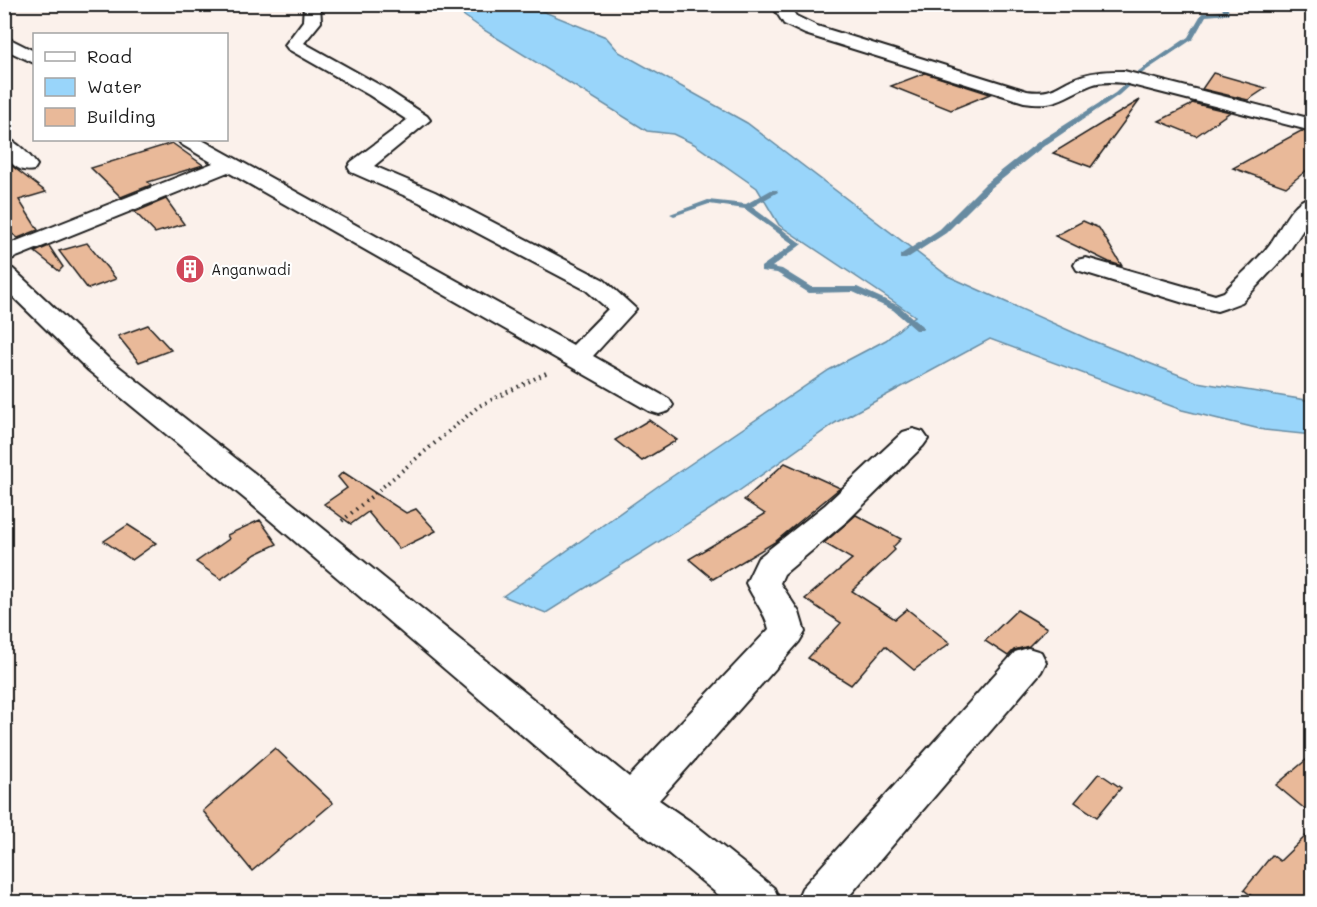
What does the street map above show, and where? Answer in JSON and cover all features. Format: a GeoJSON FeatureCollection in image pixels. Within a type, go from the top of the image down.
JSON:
{"type":"FeatureCollection","features":[{"type":"Feature","properties":{"kind":"street"},"geometry":{"type":"LineString","coordinates":[[312,4],[312,22],[294,45],[376,91],[420,120],[359,166],[428,197],[596,285],[623,309],[576,358]]}},
{"type":"Feature","properties":{"kind":"street"},"geometry":{"type":"LineString","coordinates":[[779,4],[790,20],[811,30],[1024,96],[1043,99],[1059,95],[1086,80],[1106,76],[1124,77],[1312,125]]}},
{"type":"Feature","properties":{"kind":"street"},"geometry":{"type":"LineString","coordinates":[[4,41],[33,57]]}},
{"type":"Feature","properties":{"kind":"street"},"geometry":{"type":"LineString","coordinates":[[190,141],[659,405]]}},
{"type":"Feature","properties":{"kind":"street"},"geometry":{"type":"LineString","coordinates":[[4,144],[26,165]]}},
{"type":"Feature","properties":{"kind":"street"},"geometry":{"type":"LineString","coordinates":[[4,255],[231,163]]}},
{"type":"Feature","properties":{"kind":"street"},"geometry":{"type":"LineString","coordinates":[[1086,265],[1196,299],[1217,303],[1233,297],[1279,249],[1296,220],[1312,203]]}},
{"type":"Feature","properties":{"kind":"street"},"geometry":{"type":"LineString","coordinates":[[4,274],[98,364],[317,542],[631,803],[683,840],[759,903]]}},
{"type":"Feature","properties":{"kind":"street"},"geometry":{"type":"LineString","coordinates":[[631,803],[787,632],[782,612],[769,597],[763,583],[770,567],[836,513],[913,439]]}},
{"type":"Feature","properties":{"kind":"street"},"geometry":{"type":"LineString","coordinates":[[817,903],[1028,662]]}},
{"type":"Feature","properties":{"kind":"path"},"geometry":{"type":"LineString","coordinates":[[317,542],[479,406],[576,358]]}},
{"type":"Feature","properties":{"kind":"water"},"geometry":{"type":"Polygon","coordinates":[[[449,5],[537,5],[542,11],[606,37],[619,52],[747,123],[948,276],[1088,339],[1197,382],[1312,401],[1312,435],[1264,430],[1182,410],[990,339],[835,423],[736,493],[546,613],[503,596],[658,486],[829,370],[886,340],[915,316],[779,225],[757,188],[694,144],[673,134],[647,131],[484,30],[449,5]]]}},
{"type":"Feature","properties":{"kind":"building"},"geometry":{"type":"Polygon","coordinates":[[[925,73],[990,94],[951,110],[891,86],[925,73]]]}},
{"type":"Feature","properties":{"kind":"building"},"geometry":{"type":"Polygon","coordinates":[[[1213,73],[1266,88],[1248,100],[1202,89],[1213,73]]]}},
{"type":"Feature","properties":{"kind":"building"},"geometry":{"type":"Polygon","coordinates":[[[1140,100],[1091,167],[1053,153],[1140,100]]]}},
{"type":"Feature","properties":{"kind":"building"},"geometry":{"type":"Polygon","coordinates":[[[1192,103],[1230,112],[1196,136],[1159,121],[1192,103]]]}},
{"type":"Feature","properties":{"kind":"building"},"geometry":{"type":"Polygon","coordinates":[[[1301,131],[1312,133],[1312,166],[1286,187],[1233,168],[1301,131]]]}},
{"type":"Feature","properties":{"kind":"building"},"geometry":{"type":"Polygon","coordinates":[[[172,143],[203,165],[148,182],[151,185],[121,197],[91,168],[172,143]]]}},
{"type":"Feature","properties":{"kind":"building"},"geometry":{"type":"Polygon","coordinates":[[[4,160],[46,192],[19,200],[38,230],[18,238],[4,228],[4,160]]]}},
{"type":"Feature","properties":{"kind":"building"},"geometry":{"type":"Polygon","coordinates":[[[166,199],[184,224],[155,233],[135,212],[166,199]]]}},
{"type":"Feature","properties":{"kind":"building"},"geometry":{"type":"Polygon","coordinates":[[[1083,221],[1099,228],[1122,266],[1055,236],[1083,221]]]}},
{"type":"Feature","properties":{"kind":"building"},"geometry":{"type":"Polygon","coordinates":[[[87,243],[116,279],[88,289],[59,251],[87,243]]]}},
{"type":"Feature","properties":{"kind":"building"},"geometry":{"type":"Polygon","coordinates":[[[49,246],[63,267],[59,271],[35,252],[49,246]]]}},
{"type":"Feature","properties":{"kind":"building"},"geometry":{"type":"Polygon","coordinates":[[[148,325],[171,350],[139,362],[118,336],[148,325]]]}},
{"type":"Feature","properties":{"kind":"building"},"geometry":{"type":"Polygon","coordinates":[[[649,420],[677,440],[642,461],[615,440],[649,420]]]}},
{"type":"Feature","properties":{"kind":"building"},"geometry":{"type":"Polygon","coordinates":[[[785,463],[840,488],[775,542],[713,579],[689,559],[765,514],[744,500],[785,463]]]}},
{"type":"Feature","properties":{"kind":"building"},"geometry":{"type":"Polygon","coordinates":[[[343,472],[406,513],[416,509],[436,531],[399,549],[368,512],[351,524],[324,504],[347,488],[338,477],[343,472]]]}},
{"type":"Feature","properties":{"kind":"building"},"geometry":{"type":"Polygon","coordinates":[[[856,515],[901,539],[893,547],[895,550],[852,591],[895,619],[907,609],[950,643],[914,670],[885,646],[851,685],[808,658],[841,623],[805,599],[852,559],[824,543],[856,515]]]}},
{"type":"Feature","properties":{"kind":"building"},"geometry":{"type":"Polygon","coordinates":[[[260,520],[277,544],[256,554],[221,579],[196,562],[229,539],[227,535],[260,520]]]}},
{"type":"Feature","properties":{"kind":"building"},"geometry":{"type":"Polygon","coordinates":[[[128,525],[156,543],[132,560],[104,541],[128,525]]]}},
{"type":"Feature","properties":{"kind":"building"},"geometry":{"type":"Polygon","coordinates":[[[1017,610],[1047,628],[1029,646],[1014,650],[1008,656],[985,641],[1017,610]]]}},
{"type":"Feature","properties":{"kind":"building"},"geometry":{"type":"Polygon","coordinates":[[[275,748],[333,803],[252,871],[203,811],[275,748]]]}},
{"type":"Feature","properties":{"kind":"building"},"geometry":{"type":"Polygon","coordinates":[[[1312,755],[1312,815],[1276,785],[1312,755]]]}},
{"type":"Feature","properties":{"kind":"building"},"geometry":{"type":"Polygon","coordinates":[[[1099,773],[1121,788],[1097,817],[1075,802],[1099,773]]]}},
{"type":"Feature","properties":{"kind":"building"},"geometry":{"type":"Polygon","coordinates":[[[1312,830],[1312,903],[1261,903],[1244,890],[1272,855],[1280,861],[1312,830]]]}},
{"type":"Feature","properties":{"kind":"waterway"},"geometry":{"type":"LineString","coordinates":[[1139,73],[1191,38],[1204,14],[1227,13],[1224,4]]}},
{"type":"Feature","properties":{"kind":"waterway"},"geometry":{"type":"LineString","coordinates":[[903,257],[943,231],[988,186],[1041,144],[1127,85]]}},
{"type":"Feature","properties":{"kind":"waterway"},"geometry":{"type":"LineString","coordinates":[[747,207],[774,192]]}},
{"type":"Feature","properties":{"kind":"waterway"},"geometry":{"type":"LineString","coordinates":[[674,214],[708,202],[747,207]]}},
{"type":"Feature","properties":{"kind":"waterway"},"geometry":{"type":"LineString","coordinates":[[747,207],[798,244],[764,269],[779,271],[809,290],[854,289],[896,308],[919,328]]}},
{"type":"Feature","properties":{"kind":"place","name":"Anganwadi"},"geometry":{"type":"Point","coordinates":[190,269]}}]}
